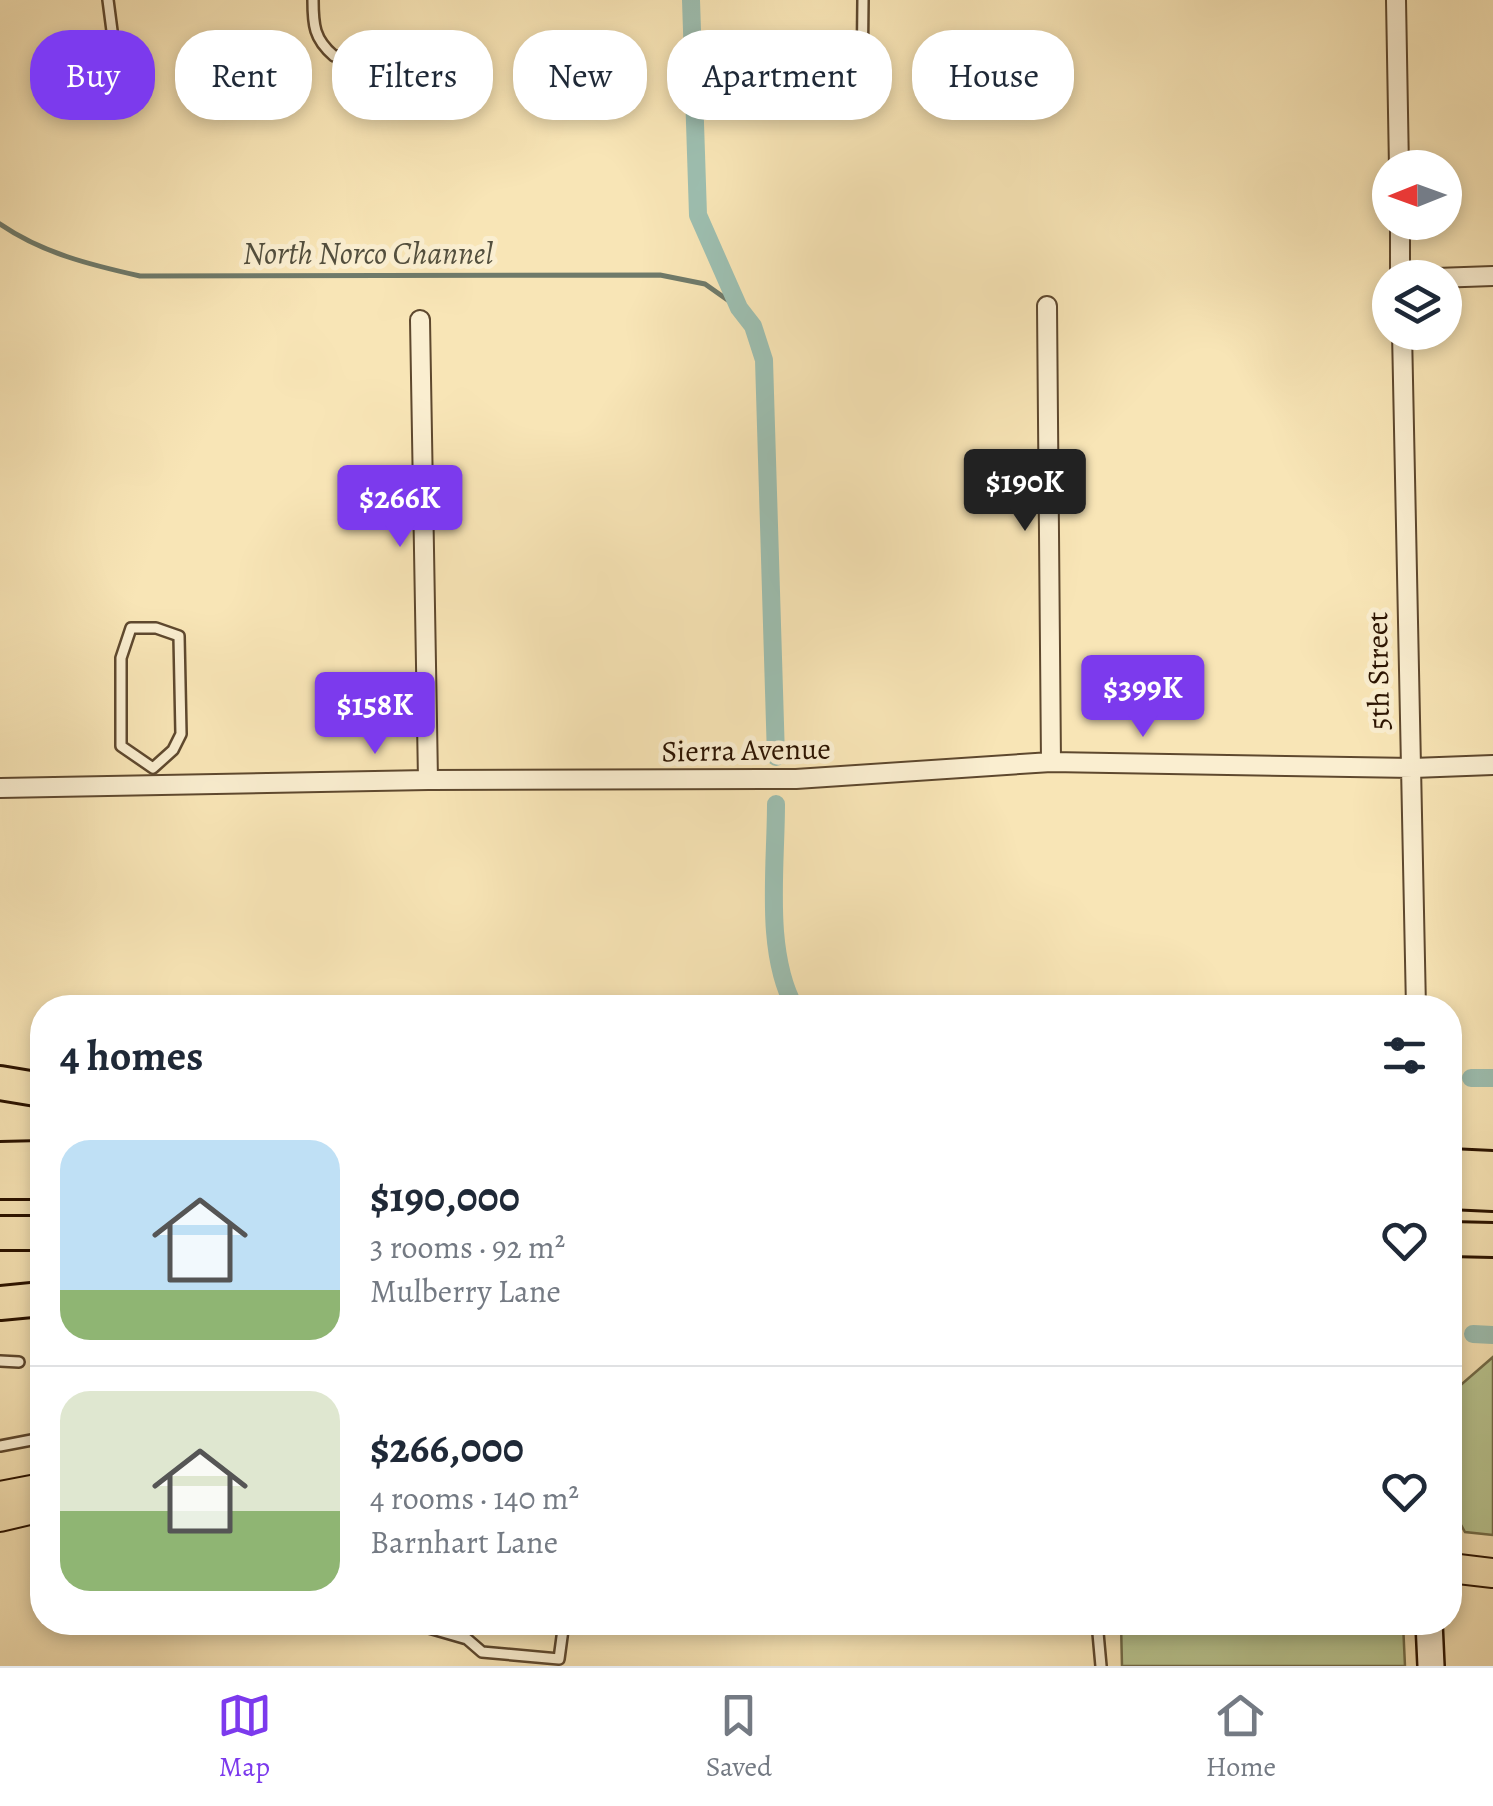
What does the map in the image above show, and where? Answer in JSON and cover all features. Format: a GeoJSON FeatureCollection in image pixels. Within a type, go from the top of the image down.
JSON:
{"type":"FeatureCollection","features":[{"type":"Feature","properties":{"kind":"highway"},"geometry":{"type":"LineString","coordinates":[[0,1083],[30,1088]]}},
{"type":"Feature","properties":{"kind":"highway"},"geometry":{"type":"LineString","coordinates":[[0,1159],[30,1158]]}},
{"type":"Feature","properties":{"kind":"highway"},"geometry":{"type":"LineString","coordinates":[[1462,1167],[1493,1168]]}},
{"type":"Feature","properties":{"kind":"highway"},"geometry":{"type":"LineString","coordinates":[[0,1182],[30,1182]]}},
{"type":"Feature","properties":{"kind":"highway"},"geometry":{"type":"LineString","coordinates":[[1462,1193],[1493,1194]]}},
{"type":"Feature","properties":{"kind":"highway"},"geometry":{"type":"LineString","coordinates":[[0,1212],[30,1212]]}},
{"type":"Feature","properties":{"kind":"highway"},"geometry":{"type":"LineString","coordinates":[[1462,1217],[1493,1218]]}},
{"type":"Feature","properties":{"kind":"highway"},"geometry":{"type":"LineString","coordinates":[[0,1233],[30,1233]]}},
{"type":"Feature","properties":{"kind":"highway"},"geometry":{"type":"LineString","coordinates":[[1462,1239],[1493,1240]]}},
{"type":"Feature","properties":{"kind":"highway"},"geometry":{"type":"LineString","coordinates":[[0,1303],[30,1300]]}},
{"type":"Feature","properties":{"kind":"main road"},"geometry":{"type":"LineString","coordinates":[[0,1496],[30,1490]]}},
{"type":"Feature","properties":{"kind":"main road"},"geometry":{"type":"LineString","coordinates":[[0,1516],[30,1510]]}},
{"type":"Feature","properties":{"kind":"main road"},"geometry":{"type":"LineString","coordinates":[[0,1532],[30,1527]]}},
{"type":"Feature","properties":{"kind":"main road"},"geometry":{"type":"LineString","coordinates":[[1462,1569],[1493,1572]]}},
{"type":"Feature","properties":{"kind":"street"},"geometry":{"type":"LineString","coordinates":[[1396,0],[1399,150]]}},
{"type":"Feature","properties":{"kind":"street"},"geometry":{"type":"LineString","coordinates":[[1462,277],[1493,276]]}},
{"type":"Feature","properties":{"kind":"street"},"geometry":{"type":"LineString","coordinates":[[1047,306],[1050,762]]}},
{"type":"Feature","properties":{"kind":"street"},"geometry":{"type":"LineString","coordinates":[[420,320],[428,780]]}},
{"type":"Feature","properties":{"kind":"street","name":"5th Street"},"geometry":{"type":"LineString","coordinates":[[1402,350],[1416,995]]}},
{"type":"Feature","properties":{"kind":"street","name":"Sierra Avenue"},"geometry":{"type":"LineString","coordinates":[[0,788],[153,777],[796,778],[1050,762],[1413,768],[1493,765]]}},
{"type":"Feature","properties":{"kind":"street"},"geometry":{"type":"LineString","coordinates":[[1430,1635],[1431,1666]]}},
{"type":"Feature","properties":{"kind":"lane"},"geometry":{"type":"LineString","coordinates":[[108,0],[112,30]]}},
{"type":"Feature","properties":{"kind":"lane"},"geometry":{"type":"LineString","coordinates":[[312,0],[314,32],[332,54]]}},
{"type":"Feature","properties":{"kind":"lane"},"geometry":{"type":"LineString","coordinates":[[863,0],[863,30]]}},
{"type":"Feature","properties":{"kind":"lane"},"geometry":{"type":"LineString","coordinates":[[132,628],[156,628],[179,636],[181,734],[153,777],[121,746],[121,658],[132,628]]}},
{"type":"Feature","properties":{"kind":"lane"},"geometry":{"type":"LineString","coordinates":[[0,1362],[19,1362]]}},
{"type":"Feature","properties":{"kind":"lane"},"geometry":{"type":"LineString","coordinates":[[0,1446],[30,1440]]}},
{"type":"Feature","properties":{"kind":"lane"},"geometry":{"type":"LineString","coordinates":[[453,1635],[482,1652],[559,1659],[562,1635]]}},
{"type":"Feature","properties":{"kind":"lane"},"geometry":{"type":"LineString","coordinates":[[1098,1635],[1100,1666]]}},
{"type":"Feature","properties":{"kind":"green space"},"geometry":{"type":"Polygon","coordinates":[[[1493,1357],[1493,1535],[1465,1532],[1462,1527],[1462,1384],[1493,1357]]]}},
{"type":"Feature","properties":{"kind":"green space"},"geometry":{"type":"Polygon","coordinates":[[[1121,1635],[1404,1635],[1405,1666],[1122,1666],[1121,1635]]]}},
{"type":"Feature","properties":{"kind":"waterway"},"geometry":{"type":"LineString","coordinates":[[691,0],[698,215],[739,308],[753,326],[764,360],[776,757]]}},
{"type":"Feature","properties":{"kind":"waterway","name":"North Norco Channel"},"geometry":{"type":"LineString","coordinates":[[0,224],[50,250],[140,276],[660,275],[705,284],[739,308]]}},
{"type":"Feature","properties":{"kind":"waterway"},"geometry":{"type":"LineString","coordinates":[[776,804],[775,936],[789,995]]}},
{"type":"Feature","properties":{"kind":"waterway"},"geometry":{"type":"LineString","coordinates":[[1471,1078],[1493,1078]]}},
{"type":"Feature","properties":{"kind":"waterway"},"geometry":{"type":"LineString","coordinates":[[1473,1334],[1493,1335]]}}]}
